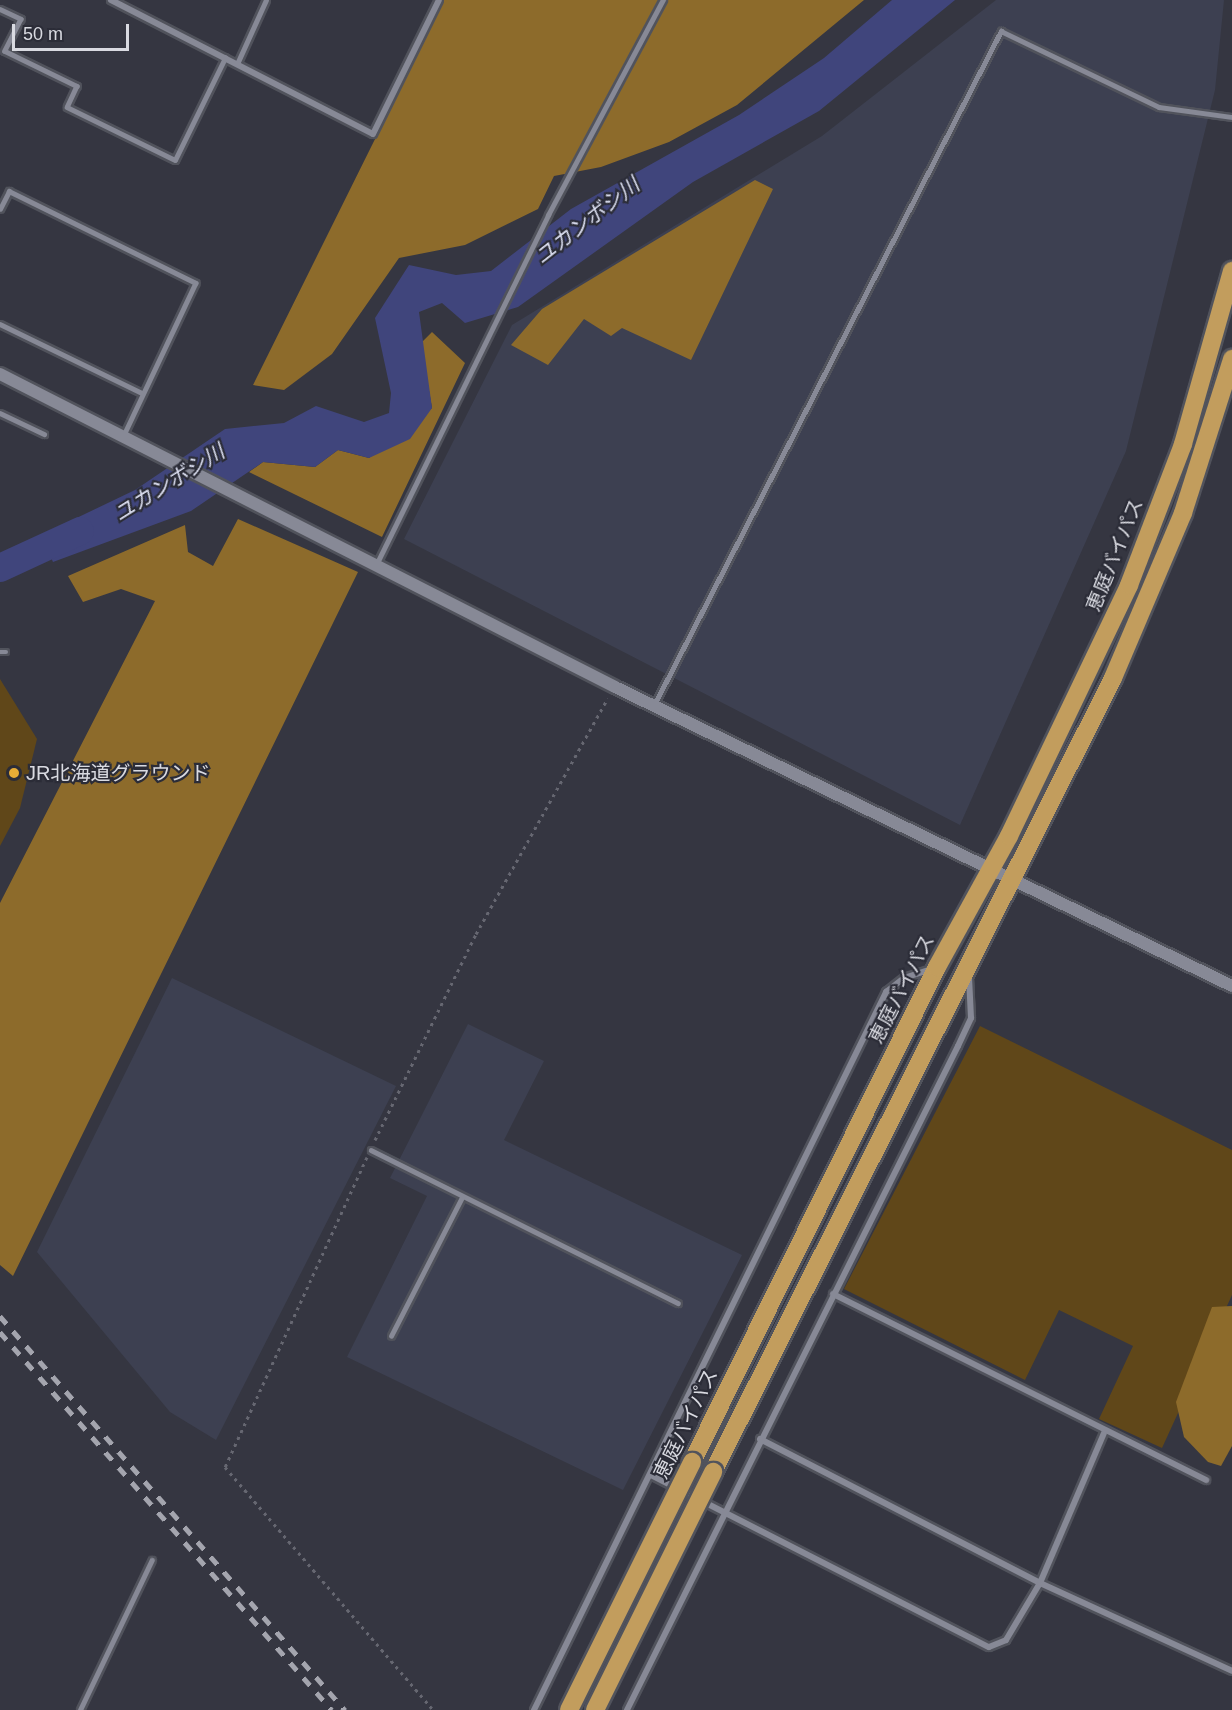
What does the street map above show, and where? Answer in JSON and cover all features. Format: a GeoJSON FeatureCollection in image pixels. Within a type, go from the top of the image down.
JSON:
{"type":"FeatureCollection","features":[{"type":"Feature","properties":{"kind":"highway","name":"恵庭バイパス"},"geometry":{"type":"LineString","coordinates":[[569,1710],[937,968],[991,870],[1141,555],[1183,444],[1232,271]]}},
{"type":"Feature","properties":{"kind":"highway"},"geometry":{"type":"LineString","coordinates":[[595,1710],[968,967],[1146,605],[1232,359]]}},
{"type":"Feature","properties":{"kind":"street"},"geometry":{"type":"LineString","coordinates":[[111,0],[374,134],[439,0]]}},
{"type":"Feature","properties":{"kind":"street"},"geometry":{"type":"LineString","coordinates":[[0,374],[122,440],[615,687],[991,870],[1013,876],[1232,986]]}},
{"type":"Feature","properties":{"kind":"street"},"geometry":{"type":"LineString","coordinates":[[627,1710],[726,1513],[760,1438],[971,1018],[968,967]]}},
{"type":"Feature","properties":{"kind":"street"},"geometry":{"type":"LineString","coordinates":[[534,1710],[886,992],[904,978],[937,968]]}},
{"type":"Feature","properties":{"kind":"street"},"geometry":{"type":"LineString","coordinates":[[833,1294],[1104,1433],[1206,1480]]}},
{"type":"Feature","properties":{"kind":"street"},"geometry":{"type":"LineString","coordinates":[[651,1475],[990,1647],[1006,1640],[1040,1583],[1104,1433]]}},
{"type":"Feature","properties":{"kind":"street"},"geometry":{"type":"LineString","coordinates":[[760,1438],[1040,1583],[1232,1671]]}},
{"type":"Feature","properties":{"kind":"lane"},"geometry":{"type":"LineString","coordinates":[[237,64],[266,0]]}},
{"type":"Feature","properties":{"kind":"lane"},"geometry":{"type":"LineString","coordinates":[[376,566],[548,215],[663,0]]}},
{"type":"Feature","properties":{"kind":"lane"},"geometry":{"type":"LineString","coordinates":[[0,9],[21,19],[5,51],[77,86],[67,107],[175,160],[225,58]]}},
{"type":"Feature","properties":{"kind":"lane"},"geometry":{"type":"LineString","coordinates":[[654,705],[1001,31],[1159,107],[1232,117]]}},
{"type":"Feature","properties":{"kind":"lane"},"geometry":{"type":"LineString","coordinates":[[0,209],[9,191],[196,283],[142,393],[122,440]]}},
{"type":"Feature","properties":{"kind":"lane"},"geometry":{"type":"LineString","coordinates":[[0,324],[142,393]]}},
{"type":"Feature","properties":{"kind":"lane"},"geometry":{"type":"LineString","coordinates":[[0,413],[44,434]]}},
{"type":"Feature","properties":{"kind":"lane"},"geometry":{"type":"LineString","coordinates":[[370,1149],[462,1197],[678,1302]]}},
{"type":"Feature","properties":{"kind":"lane"},"geometry":{"type":"LineString","coordinates":[[391,1336],[462,1197]]}},
{"type":"Feature","properties":{"kind":"lane"},"geometry":{"type":"LineString","coordinates":[[80,1710],[152,1560]]}},
{"type":"Feature","properties":{"kind":"path"},"geometry":{"type":"LineString","coordinates":[[434,1710],[225,1467],[370,1149],[476,934],[615,687]]}},
{"type":"Feature","properties":{"kind":"shaded area"},"geometry":{"type":"Polygon","coordinates":[[[444,0],[864,0],[737,105],[669,142],[601,167],[554,176],[538,209],[465,245],[399,258],[332,354],[284,390],[253,385],[444,0]]]}},
{"type":"Feature","properties":{"kind":"shaded area"},"geometry":{"type":"Polygon","coordinates":[[[996,0],[1224,0],[1215,90],[1126,451],[960,825],[404,539],[512,325],[822,136],[996,0]]]}},
{"type":"Feature","properties":{"kind":"shaded area"},"geometry":{"type":"Polygon","coordinates":[[[755,180],[773,189],[691,360],[622,328],[611,336],[584,319],[548,365],[511,345],[542,309],[755,180]]]}},
{"type":"Feature","properties":{"kind":"shaded area"},"geometry":{"type":"Polygon","coordinates":[[[432,332],[465,363],[382,537],[249,472],[263,462],[315,467],[338,450],[369,458],[432,408],[421,343],[432,332]]]}},
{"type":"Feature","properties":{"kind":"shaded area"},"geometry":{"type":"Polygon","coordinates":[[[238,519],[358,572],[13,1276],[0,1265],[0,903],[155,601],[121,589],[83,602],[68,576],[185,525],[188,552],[213,566],[238,519]]]}},
{"type":"Feature","properties":{"kind":"shaded area","name":"JR北海道グラウンド"},"geometry":{"type":"Polygon","coordinates":[[[0,679],[37,739],[20,808],[0,846],[0,679]]]}},
{"type":"Feature","properties":{"kind":"shaded area"},"geometry":{"type":"Polygon","coordinates":[[[172,978],[396,1086],[216,1440],[170,1412],[37,1252],[172,978]]]}},
{"type":"Feature","properties":{"kind":"shaded area"},"geometry":{"type":"Polygon","coordinates":[[[468,1024],[544,1061],[504,1140],[742,1255],[623,1490],[347,1357],[427,1196],[390,1178],[468,1024]]]}},
{"type":"Feature","properties":{"kind":"shaded area"},"geometry":{"type":"Polygon","coordinates":[[[980,1026],[1232,1150],[1232,1295],[1162,1448],[1099,1419],[1133,1346],[1059,1310],[1025,1380],[844,1289],[980,1026]]]}},
{"type":"Feature","properties":{"kind":"shaded area"},"geometry":{"type":"Polygon","coordinates":[[[1232,1306],[1232,1446],[1221,1466],[1208,1462],[1184,1437],[1176,1402],[1212,1307],[1232,1306]]]}},
{"type":"Feature","properties":{"kind":"water"},"geometry":{"type":"Polygon","coordinates":[[[892,0],[955,0],[819,111],[693,182],[518,307],[465,323],[442,303],[419,312],[432,408],[410,439],[369,458],[338,450],[315,467],[263,462],[191,511],[53,562],[41,535],[135,490],[225,429],[284,423],[316,406],[364,422],[389,413],[391,393],[375,318],[409,265],[456,275],[491,271],[571,209],[739,115],[824,58],[892,0]]]}},
{"type":"Feature","properties":{"kind":"waterway","name":"ユカンボシ川"},"geometry":{"type":"LineString","coordinates":[[0,568],[80,531]]}},
{"type":"Feature","properties":{"kind":"railway"},"geometry":{"type":"LineString","coordinates":[[0,1316],[345,1710]]}},
{"type":"Feature","properties":{"kind":"railway"},"geometry":{"type":"LineString","coordinates":[[0,1332],[332,1710]]}},
{"type":"Feature","properties":{"kind":"place","name":"JR北海道グラウンド"},"geometry":{"type":"Point","coordinates":[14,773]}}]}
